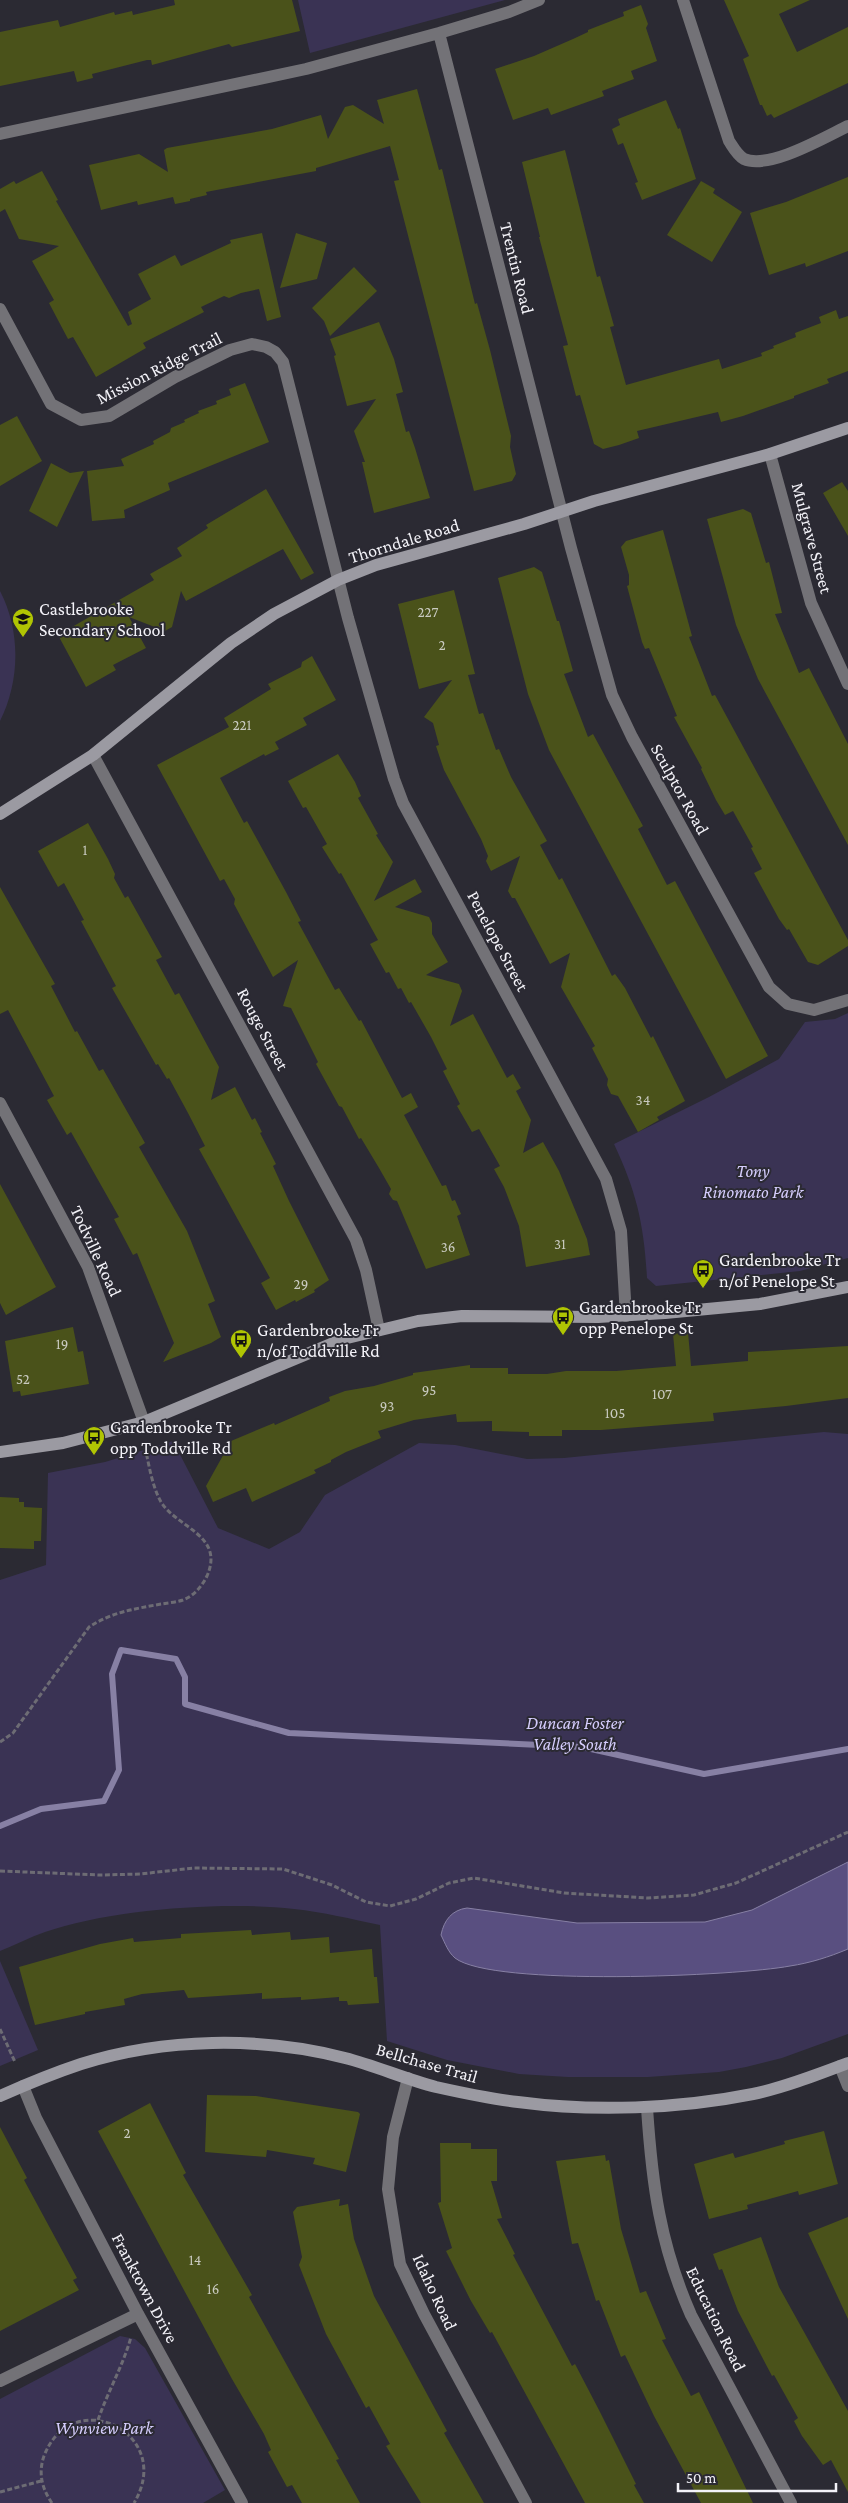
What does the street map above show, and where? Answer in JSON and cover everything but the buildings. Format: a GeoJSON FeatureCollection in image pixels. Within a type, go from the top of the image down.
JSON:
{"type":"FeatureCollection","features":[{"type":"Feature","properties":{"kind":"street"},"geometry":{"type":"LineString","coordinates":[[0,134],[306,69],[439,33],[509,12],[539,0]]}},
{"type":"Feature","properties":{"kind":"street"},"geometry":{"type":"LineString","coordinates":[[683,0],[729,141],[736,153],[745,159],[759,161],[782,156],[848,126]]}},
{"type":"Feature","properties":{"kind":"street","name":"Trentin Road"},"geometry":{"type":"LineString","coordinates":[[439,33],[562,512]]}},
{"type":"Feature","properties":{"kind":"street","name":"Mission Ridge Trail"},"geometry":{"type":"LineString","coordinates":[[0,309],[51,404],[81,420],[109,416],[175,377],[230,350],[252,344],[275,352],[283,362],[338,580]]}},
{"type":"Feature","properties":{"kind":"street","name":"Thorndale Road"},"geometry":{"type":"LineString","coordinates":[[0,814],[93,755],[231,643],[274,614],[338,580],[376,565],[770,454],[848,428]]}},
{"type":"Feature","properties":{"kind":"street","name":"Mulgrave Street"},"geometry":{"type":"LineString","coordinates":[[770,454],[811,602],[848,684]]}},
{"type":"Feature","properties":{"kind":"street","name":"Sculptor Road"},"geometry":{"type":"LineString","coordinates":[[562,512],[612,695],[632,737],[769,987],[788,1004],[814,1010],[848,1000]]}},
{"type":"Feature","properties":{"kind":"street","name":"Penelope Street"},"geometry":{"type":"LineString","coordinates":[[338,580],[394,780],[403,803],[606,1179],[621,1231],[626,1316]]}},
{"type":"Feature","properties":{"kind":"street","name":"Rouge Street"},"geometry":{"type":"LineString","coordinates":[[93,755],[356,1240],[366,1270],[379,1330]]}},
{"type":"Feature","properties":{"kind":"street","name":"Todville Road"},"geometry":{"type":"LineString","coordinates":[[1,1109],[88,1267],[144,1422]]}},
{"type":"Feature","properties":{"kind":"street"},"geometry":{"type":"LineString","coordinates":[[0,1452],[63,1443],[144,1422],[343,1339],[418,1321],[462,1316],[626,1316],[760,1304],[848,1287]]}},
{"type":"Feature","properties":{"kind":"street","name":"Bellchase Trail"},"geometry":{"type":"LineString","coordinates":[[0,2096],[82,2064],[105,2058],[138,2050],[205,2044],[278,2046],[317,2052],[375,2066],[436,2087],[517,2102],[647,2108],[754,2094],[844,2064]]}},
{"type":"Feature","properties":{"kind":"street"},"geometry":{"type":"LineString","coordinates":[[844,2064],[848,2086]]}},
{"type":"Feature","properties":{"kind":"street","name":"Idaho Road"},"geometry":{"type":"LineString","coordinates":[[408,2078],[393,2137],[388,2182],[390,2214],[400,2264],[424,2314],[526,2503]]}},
{"type":"Feature","properties":{"kind":"street","name":"Franktown Drive"},"geometry":{"type":"LineString","coordinates":[[24,2086],[36,2118],[138,2314],[242,2503]]}},
{"type":"Feature","properties":{"kind":"street","name":"Education Road"},"geometry":{"type":"LineString","coordinates":[[647,2108],[657,2208],[666,2252],[676,2283],[691,2315],[791,2503]]}},
{"type":"Feature","properties":{"kind":"street"},"geometry":{"type":"LineString","coordinates":[[0,2382],[138,2314]]}},
{"type":"Feature","properties":{"kind":"path"},"geometry":{"type":"LineString","coordinates":[[0,1742],[13,1733],[89,1627],[107,1616],[127,1610],[184,1600],[203,1584],[210,1560],[208,1548],[202,1536],[171,1513],[162,1503],[156,1491],[145,1447]]}},
{"type":"Feature","properties":{"kind":"path"},"geometry":{"type":"LineString","coordinates":[[0,1871],[100,1875],[140,1874],[194,1868],[283,1869],[332,1885],[366,1902],[390,1906],[416,1899],[449,1882],[474,1878],[564,1893],[648,1898],[694,1895],[736,1883],[848,1832]]}},
{"type":"Feature","properties":{"kind":"path"},"geometry":{"type":"LineString","coordinates":[[0,2029],[15,2062]]}},
{"type":"Feature","properties":{"kind":"path"},"geometry":{"type":"LineString","coordinates":[[98,2420],[108,2392],[126,2356],[138,2314]]}},
{"type":"Feature","properties":{"kind":"path"},"geometry":{"type":"LineString","coordinates":[[52,2503],[42,2481],[42,2461],[48,2446],[58,2433],[77,2422],[98,2420],[121,2428],[138,2446],[144,2461],[145,2476],[141,2492],[134,2503]]}},
{"type":"Feature","properties":{"kind":"path"},"geometry":{"type":"LineString","coordinates":[[0,2492],[42,2481]]}},
{"type":"Feature","properties":{"kind":"green space"},"geometry":{"type":"Polygon","coordinates":[[[298,0],[505,0],[310,53],[298,0]]]}},
{"type":"Feature","properties":{"kind":"green space"},"geometry":{"type":"Polygon","coordinates":[[[0,591],[12,623],[15,639],[15,656],[11,689],[7,706],[0,721],[0,591]]]}},
{"type":"Feature","properties":{"kind":"green space","name":"Tony Rinomato Park"},"geometry":{"type":"Polygon","coordinates":[[[848,1013],[848,1258],[800,1271],[656,1286],[647,1278],[644,1242],[638,1210],[634,1194],[614,1144],[709,1097],[779,1059],[805,1022],[835,1019],[848,1013]]]}},
{"type":"Feature","properties":{"kind":"green space","name":"Duncan Foster Valley South"},"geometry":{"type":"Polygon","coordinates":[[[824,1432],[848,1434],[848,2034],[782,2058],[719,2072],[648,2077],[568,2077],[519,2074],[447,2060],[387,2041],[380,1925],[294,1909],[235,1906],[168,1909],[72,1924],[39,1934],[0,1951],[0,1580],[46,1565],[48,1473],[105,1462],[173,1441],[218,1528],[269,1549],[300,1532],[325,1495],[419,1443],[455,1445],[527,1459],[564,1458],[824,1432]]]}},
{"type":"Feature","properties":{"kind":"green space"},"geometry":{"type":"Polygon","coordinates":[[[0,1961],[38,2050],[0,2066],[0,1961]]]}},
{"type":"Feature","properties":{"kind":"green space","name":"Wynview Park"},"geometry":{"type":"Polygon","coordinates":[[[120,2336],[135,2339],[145,2348],[225,2490],[203,2503],[0,2503],[0,2399],[120,2336]]]}},
{"type":"Feature","properties":{"kind":"shaded area"},"geometry":{"type":"Polygon","coordinates":[[[848,1862],[848,1949],[834,1955],[797,1965],[762,1970],[671,1976],[564,1976],[516,1973],[478,1967],[455,1958],[441,1935],[449,1917],[457,1911],[467,1908],[577,1923],[705,1922],[752,1910],[848,1862]]]}},
{"type":"Feature","properties":{"kind":"waterway"},"geometry":{"type":"LineString","coordinates":[[0,1826],[41,1809],[104,1801],[119,1770],[112,1674],[121,1650],[176,1659],[185,1677],[185,1704],[289,1733],[582,1747],[704,1774],[848,1749]]}},
{"type":"Feature","properties":{"kind":"place","name":"Castlebrooke Secondary School"},"geometry":{"type":"Point","coordinates":[23,638]}},
{"type":"Feature","properties":{"kind":"place","name":"Gardenbrooke Tr n/of Penelope St"},"geometry":{"type":"Point","coordinates":[703,1289]}},
{"type":"Feature","properties":{"kind":"place","name":"Gardenbrooke Tr opp Penelope St"},"geometry":{"type":"Point","coordinates":[563,1336]}},
{"type":"Feature","properties":{"kind":"place","name":"Gardenbrooke Tr n/of Toddville Rd"},"geometry":{"type":"Point","coordinates":[241,1359]}},
{"type":"Feature","properties":{"kind":"place","name":"Gardenbrooke Tr opp Toddville Rd"},"geometry":{"type":"Point","coordinates":[94,1456]}}]}
